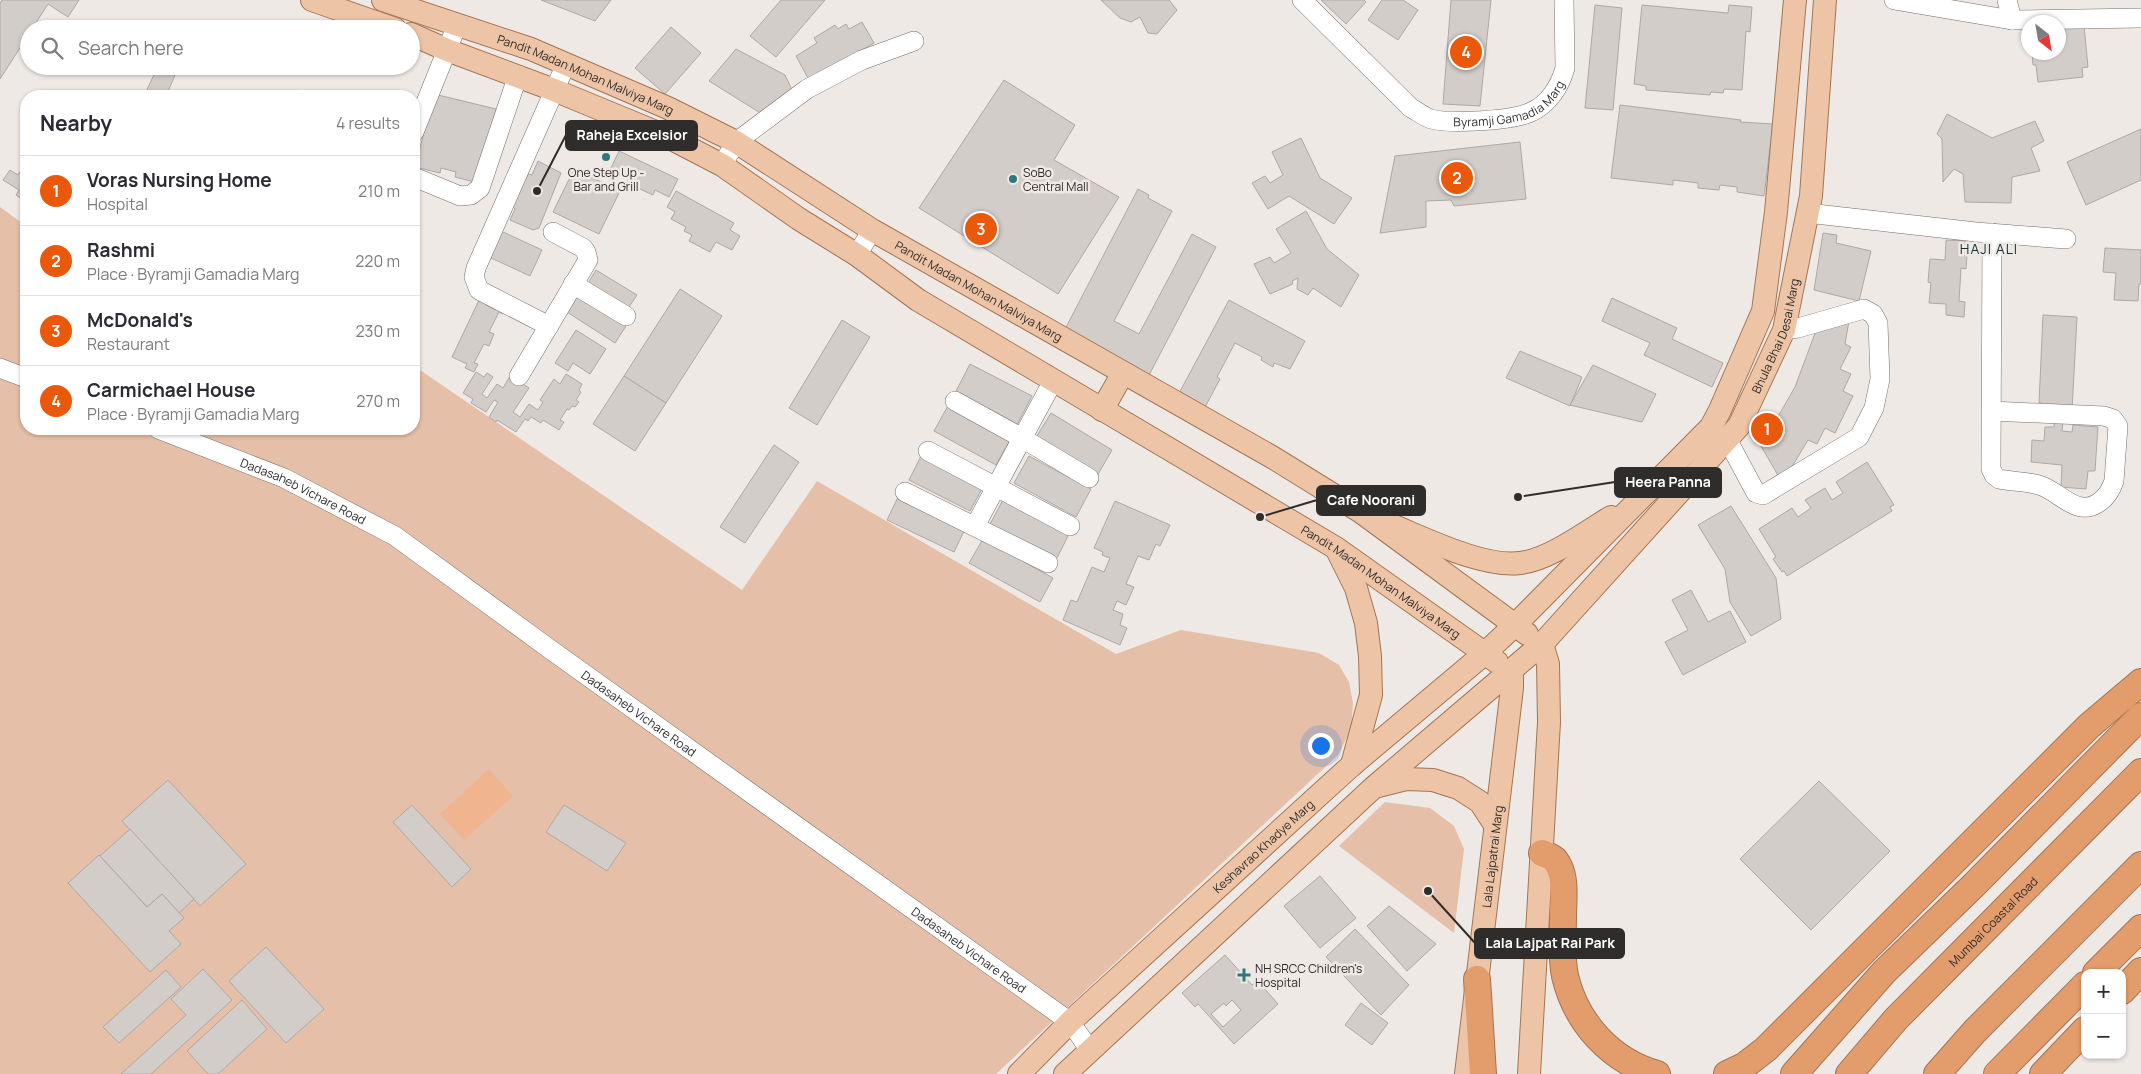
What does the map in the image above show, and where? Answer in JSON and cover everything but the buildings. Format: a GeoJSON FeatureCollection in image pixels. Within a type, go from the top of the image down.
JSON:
{"type":"FeatureCollection","features":[{"type":"Feature","properties":{"kind":"highway"},"geometry":{"type":"LineString","coordinates":[[1727,1074],[1744,1066],[1766,1049],[2089,726],[2141,682]]}},
{"type":"Feature","properties":{"kind":"highway"},"geometry":{"type":"LineString","coordinates":[[1794,1074],[1884,972],[1974,885],[2141,716]]}},
{"type":"Feature","properties":{"kind":"highway","name":"Mumbai Coastal Road"},"geometry":{"type":"LineString","coordinates":[[1849,1074],[1896,1019],[2141,772]]}},
{"type":"Feature","properties":{"kind":"highway"},"geometry":{"type":"LineString","coordinates":[[1542,853],[1554,859],[1560,872],[1563,885],[1563,954],[1565,976],[1580,1014],[1591,1032],[1609,1049],[1629,1063],[1657,1074]]}},
{"type":"Feature","properties":{"kind":"highway"},"geometry":{"type":"LineString","coordinates":[[1937,1074],[1975,1031],[2141,865]]}},
{"type":"Feature","properties":{"kind":"highway"},"geometry":{"type":"LineString","coordinates":[[2100,969],[2141,928]]}},
{"type":"Feature","properties":{"kind":"highway"},"geometry":{"type":"LineString","coordinates":[[2126,987],[2141,972]]}},
{"type":"Feature","properties":{"kind":"highway"},"geometry":{"type":"LineString","coordinates":[[1477,979],[1483,1074]]}},
{"type":"Feature","properties":{"kind":"highway"},"geometry":{"type":"LineString","coordinates":[[1997,1074],[2081,989]]}},
{"type":"Feature","properties":{"kind":"highway"},"geometry":{"type":"LineString","coordinates":[[2043,1074],[2081,1034]]}},
{"type":"Feature","properties":{"kind":"main road"},"geometry":{"type":"LineString","coordinates":[[312,0],[369,20]]}},
{"type":"Feature","properties":{"kind":"main road","name":"Pandit Madan Mohan Malviya Marg"},"geometry":{"type":"LineString","coordinates":[[383,0],[531,49],[668,108],[736,142],[872,230],[1272,457],[1360,512],[1514,626],[1542,644]]}},
{"type":"Feature","properties":{"kind":"main road","name":"Bhula Bhai Desai Marg"},"geometry":{"type":"LineString","coordinates":[[1514,626],[1711,427],[1763,312],[1776,212],[1795,0]]}},
{"type":"Feature","properties":{"kind":"main road"},"geometry":{"type":"LineString","coordinates":[[1825,11],[1837,0]]}},
{"type":"Feature","properties":{"kind":"main road","name":"Bhula Bhai Desai Marg"},"geometry":{"type":"LineString","coordinates":[[1512,671],[1542,644],[1738,426],[1784,330],[1811,196],[1825,11]]}},
{"type":"Feature","properties":{"kind":"main road","name":"Pandit Madan Mohan Malviya Marg"},"geometry":{"type":"LineString","coordinates":[[420,38],[447,50],[518,75],[668,137],[722,166],[799,219],[857,255],[918,300],[1336,548],[1484,654]]}},
{"type":"Feature","properties":{"kind":"main road"},"geometry":{"type":"LineString","coordinates":[[1102,410],[1124,372]]}},
{"type":"Feature","properties":{"kind":"main road"},"geometry":{"type":"LineString","coordinates":[[1360,512],[1490,562],[1520,563],[1553,552],[1643,497]]}},
{"type":"Feature","properties":{"kind":"main road"},"geometry":{"type":"LineString","coordinates":[[1336,548],[1356,588],[1366,623],[1370,656],[1371,695],[1352,765]]}},
{"type":"Feature","properties":{"kind":"main road","name":"Keshavrao Khadye Marg"},"geometry":{"type":"LineString","coordinates":[[1019,1074],[1070,1022],[1352,765],[1484,654],[1514,626]]}},
{"type":"Feature","properties":{"kind":"main road"},"geometry":{"type":"LineString","coordinates":[[1529,1074],[1549,722],[1548,664],[1542,644]]}},
{"type":"Feature","properties":{"kind":"main road"},"geometry":{"type":"LineString","coordinates":[[1065,1074],[1373,788],[1512,671],[1484,654]]}},
{"type":"Feature","properties":{"kind":"main road","name":"Lala Lajpatrai Marg"},"geometry":{"type":"LineString","coordinates":[[1466,1074],[1512,688],[1512,671]]}},
{"type":"Feature","properties":{"kind":"main road"},"geometry":{"type":"LineString","coordinates":[[1373,788],[1406,779],[1441,782],[1458,788],[1480,802],[1495,825]]}},
{"type":"Feature","properties":{"kind":"street","name":"Byramji Gamadia Marg"},"geometry":{"type":"LineString","coordinates":[[1302,0],[1411,108],[1430,119],[1450,121],[1491,120],[1531,112],[1551,97],[1562,78],[1565,68],[1564,0]]}},
{"type":"Feature","properties":{"kind":"street"},"geometry":{"type":"LineString","coordinates":[[1894,0],[2012,20],[2141,18]]}},
{"type":"Feature","properties":{"kind":"street"},"geometry":{"type":"LineString","coordinates":[[2007,0],[2012,20]]}},
{"type":"Feature","properties":{"kind":"street"},"geometry":{"type":"LineString","coordinates":[[420,117],[457,25]]}},
{"type":"Feature","properties":{"kind":"street"},"geometry":{"type":"LineString","coordinates":[[722,166],[736,142],[807,89],[862,60],[914,41]]}},
{"type":"Feature","properties":{"kind":"street"},"geometry":{"type":"LineString","coordinates":[[549,326],[479,290],[474,277],[476,268],[566,64]]}},
{"type":"Feature","properties":{"kind":"street"},"geometry":{"type":"LineString","coordinates":[[420,179],[460,196],[471,196],[480,188],[518,75]]}},
{"type":"Feature","properties":{"kind":"street"},"geometry":{"type":"LineString","coordinates":[[1807,213],[2066,239]]}},
{"type":"Feature","properties":{"kind":"street"},"geometry":{"type":"LineString","coordinates":[[857,255],[872,230]]}},
{"type":"Feature","properties":{"kind":"street"},"geometry":{"type":"LineString","coordinates":[[519,376],[588,260],[588,256],[583,248],[553,232]]}},
{"type":"Feature","properties":{"kind":"street"},"geometry":{"type":"LineString","coordinates":[[1991,411],[2104,416],[2113,419],[2118,426],[2112,488],[2102,500],[2093,506],[2085,508],[2075,505],[2039,485],[1999,479],[1994,476],[1991,469],[1991,411],[1992,233]]}},
{"type":"Feature","properties":{"kind":"street"},"geometry":{"type":"LineString","coordinates":[[573,284],[626,316]]}},
{"type":"Feature","properties":{"kind":"street"},"geometry":{"type":"LineString","coordinates":[[1727,439],[1756,493],[1762,496],[1770,493],[1858,437],[1874,408],[1880,379],[1878,323],[1873,314],[1864,309],[1798,328],[1784,330]]}},
{"type":"Feature","properties":{"kind":"street"},"geometry":{"type":"LineString","coordinates":[[0,368],[20,376]]}},
{"type":"Feature","properties":{"kind":"street"},"geometry":{"type":"LineString","coordinates":[[975,526],[1053,381]]}},
{"type":"Feature","properties":{"kind":"street"},"geometry":{"type":"LineString","coordinates":[[955,401],[1089,478]]}},
{"type":"Feature","properties":{"kind":"street","name":"Dadasaheb Vichare Road"},"geometry":{"type":"LineString","coordinates":[[173,435],[284,478],[395,536],[1070,1022],[1090,1050]]}},
{"type":"Feature","properties":{"kind":"street"},"geometry":{"type":"LineString","coordinates":[[928,451],[1070,526]]}},
{"type":"Feature","properties":{"kind":"street"},"geometry":{"type":"LineString","coordinates":[[905,492],[1048,563]]}},
{"type":"Feature","properties":{"kind":"shaded area"},"geometry":{"type":"Polygon","coordinates":[[[0,207],[20,222],[20,435],[420,435],[420,370],[742,590],[817,481],[1116,654],[1181,630],[1319,653],[1339,665],[1349,682],[1353,703],[1351,729],[1338,755],[996,1074],[0,1074],[0,207]]]}},
{"type":"Feature","properties":{"kind":"shaded area"},"geometry":{"type":"Polygon","coordinates":[[[489,769],[513,796],[464,840],[440,814],[489,769]]]}},
{"type":"Feature","properties":{"kind":"shaded area"},"geometry":{"type":"Polygon","coordinates":[[[1385,802],[1430,808],[1454,826],[1464,849],[1454,933],[1339,846],[1385,802]]]}},
{"type":"Feature","properties":{"kind":"place","name":"Carmichael House"},"geometry":{"type":"Point","coordinates":[1466,52]}},
{"type":"Feature","properties":{"kind":"place","name":"One Step Up - Bar and Grill"},"geometry":{"type":"Point","coordinates":[606,157]}},
{"type":"Feature","properties":{"kind":"place","name":"Rashmi"},"geometry":{"type":"Point","coordinates":[1457,178]}},
{"type":"Feature","properties":{"kind":"place","name":"SoBo Central Mall"},"geometry":{"type":"Point","coordinates":[1013,179]}},
{"type":"Feature","properties":{"kind":"place","name":"Raheja Excelsior"},"geometry":{"type":"Point","coordinates":[537,191]}},
{"type":"Feature","properties":{"kind":"place","name":"McDonald's"},"geometry":{"type":"Point","coordinates":[981,229]}},
{"type":"Feature","properties":{"kind":"place","name":"Voras Nursing Home"},"geometry":{"type":"Point","coordinates":[1767,429]}},
{"type":"Feature","properties":{"kind":"place","name":"Heera Panna"},"geometry":{"type":"Point","coordinates":[1518,497]}},
{"type":"Feature","properties":{"kind":"place","name":"Cafe Noorani"},"geometry":{"type":"Point","coordinates":[1260,517]}},
{"type":"Feature","properties":{"kind":"place","name":"Lala Lajpat Rai Park"},"geometry":{"type":"Point","coordinates":[1428,891]}},
{"type":"Feature","properties":{"kind":"place","name":"NH SRCC Children's Hospital"},"geometry":{"type":"Point","coordinates":[1244,975]}},
{"type":"Feature","properties":{"kind":"district","name":"HAJI ALI"},"geometry":{"type":"Point","coordinates":[1989,248]}}]}
